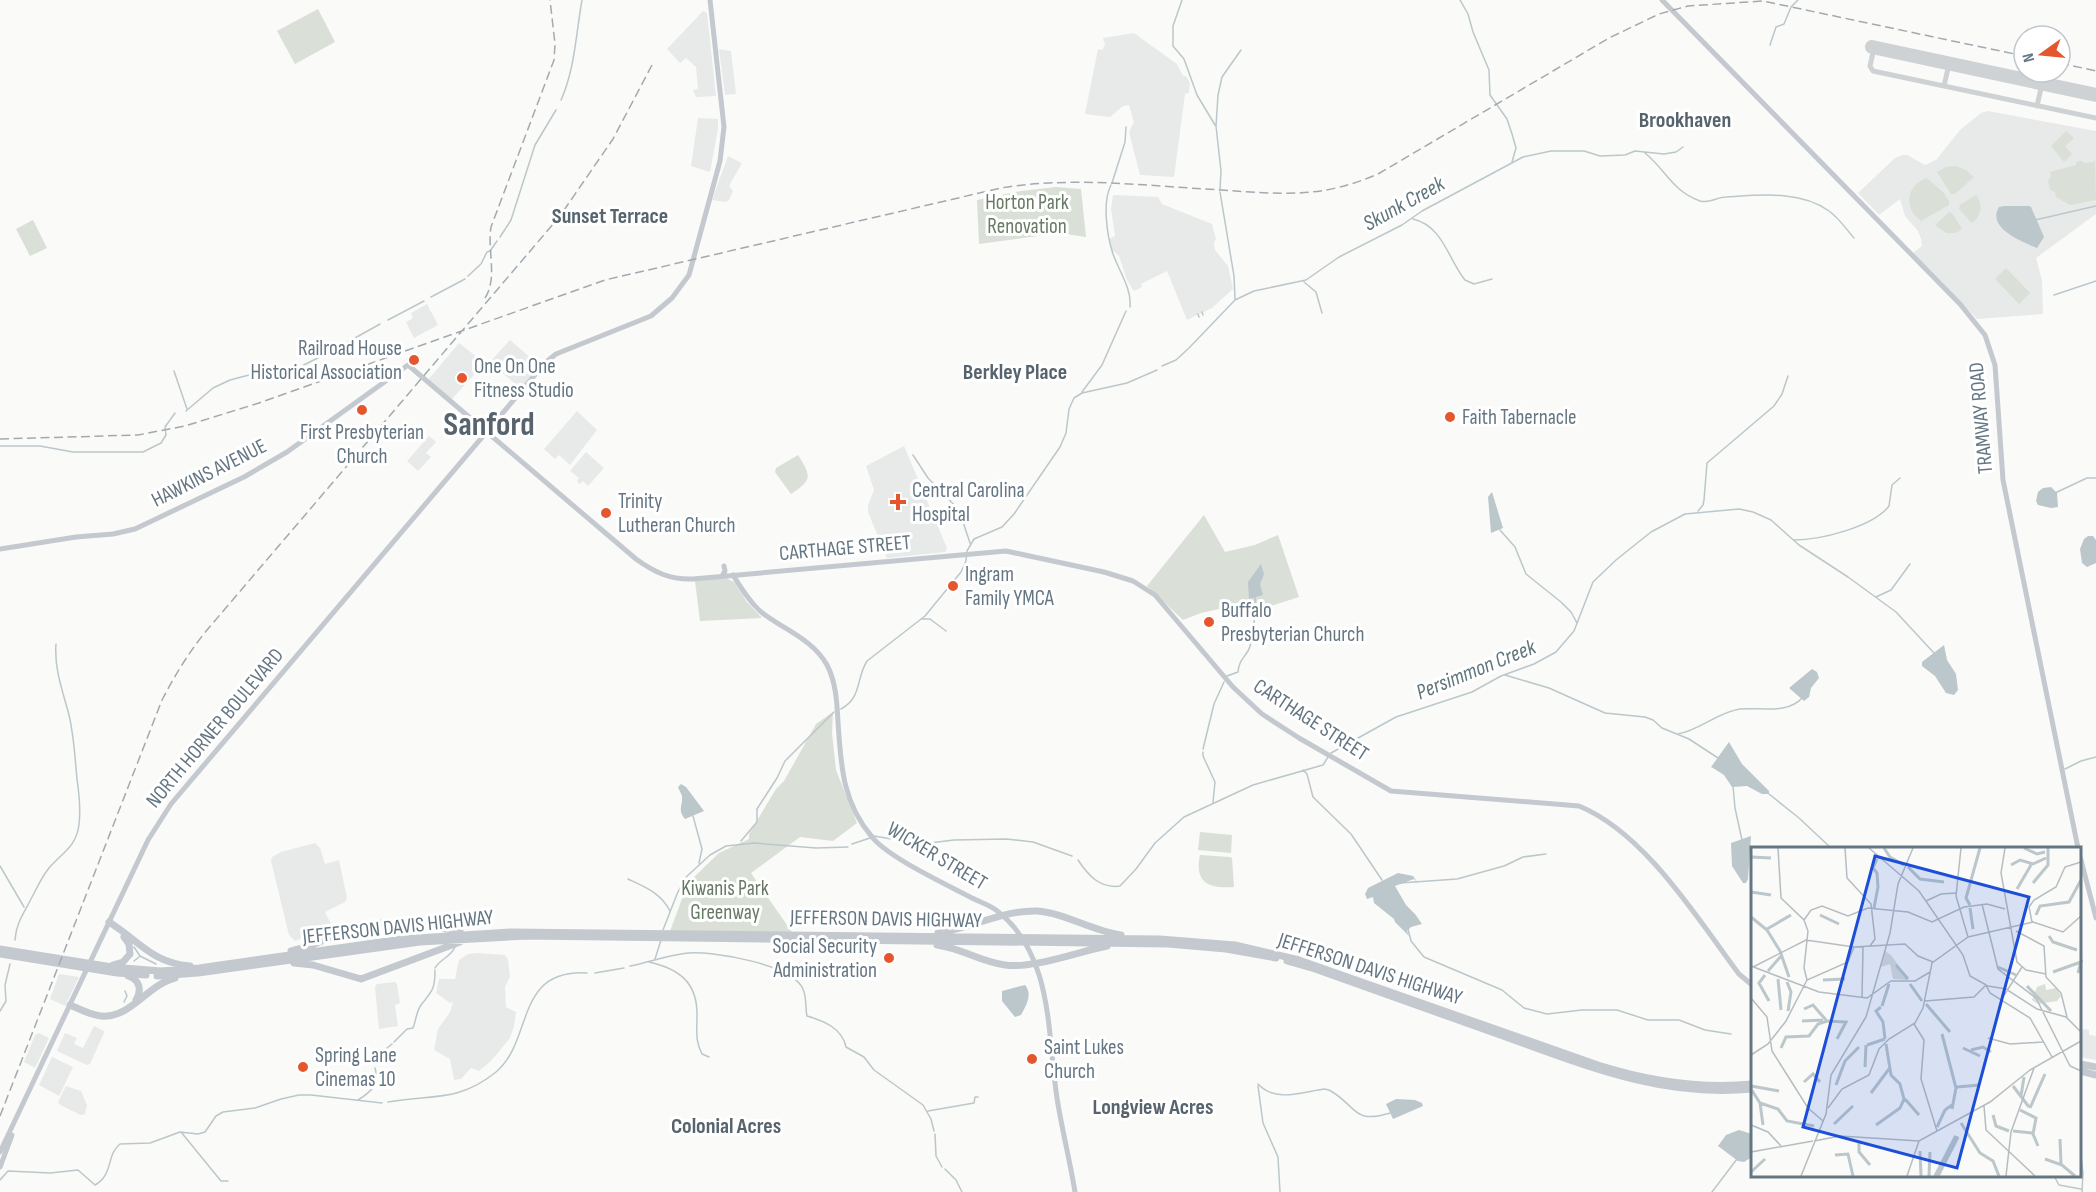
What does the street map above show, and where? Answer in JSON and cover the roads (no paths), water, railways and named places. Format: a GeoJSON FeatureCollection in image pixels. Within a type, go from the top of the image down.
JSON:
{"type":"FeatureCollection","features":[{"type":"Feature","properties":{"kind":"highway"},"geometry":{"type":"LineString","coordinates":[[912,935],[943,932],[1003,916],[1039,911],[1108,933],[1160,939]]}},
{"type":"Feature","properties":{"kind":"highway"},"geometry":{"type":"LineString","coordinates":[[108,923],[161,960],[207,967]]}},
{"type":"Feature","properties":{"kind":"highway"},"geometry":{"type":"LineString","coordinates":[[107,969],[128,958],[130,949],[123,935],[108,923]]}},
{"type":"Feature","properties":{"kind":"highway"},"geometry":{"type":"LineString","coordinates":[[263,959],[310,946],[357,926],[380,923],[446,930],[511,932]]}},
{"type":"Feature","properties":{"kind":"highway","name":"JEFFERSON DAVIS HIGHWAY"},"geometry":{"type":"LineString","coordinates":[[107,969],[153,971],[207,967],[402,939],[511,932],[905,940],[1160,939],[1235,945],[1299,960],[1616,1071],[1690,1087],[1751,1084]]}},
{"type":"Feature","properties":{"kind":"highway","name":"JEFFERSON DAVIS HIGHWAY"},"geometry":{"type":"LineString","coordinates":[[0,949],[158,976],[404,944],[477,938],[606,934]]}},
{"type":"Feature","properties":{"kind":"highway","name":"JEFFERSON DAVIS HIGHWAY"},"geometry":{"type":"LineString","coordinates":[[621,935],[912,935],[1015,940]]}},
{"type":"Feature","properties":{"kind":"highway"},"geometry":{"type":"LineString","coordinates":[[277,962],[314,965],[361,979],[451,944],[477,938]]}},
{"type":"Feature","properties":{"kind":"highway"},"geometry":{"type":"LineString","coordinates":[[905,940],[949,946],[993,964],[1008,966],[1036,963],[1087,950],[1139,944]]}},
{"type":"Feature","properties":{"kind":"highway","name":"JEFFERSON DAVIS HIGHWAY"},"geometry":{"type":"LineString","coordinates":[[1031,940],[1217,948],[1280,959],[1323,972],[1607,1073],[1644,1083],[1751,1089]]}},
{"type":"Feature","properties":{"kind":"highway","name":"JEFFERSON DAVIS HIGHWAY"},"geometry":{"type":"LineString","coordinates":[[0,954],[55,960]]}},
{"type":"Feature","properties":{"kind":"highway"},"geometry":{"type":"LineString","coordinates":[[107,969],[131,977],[139,985],[139,994],[131,1006]]}},
{"type":"Feature","properties":{"kind":"highway"},"geometry":{"type":"LineString","coordinates":[[70,1005],[91,1014],[105,1016],[118,1014],[157,985],[186,974]]}},
{"type":"Feature","properties":{"kind":"highway"},"geometry":{"type":"LineString","coordinates":[[2081,1064],[2096,1067]]}},
{"type":"Feature","properties":{"kind":"highway"},"geometry":{"type":"LineString","coordinates":[[2081,1071],[2096,1074]]}},
{"type":"Feature","properties":{"kind":"main road","name":"NORTH HORNER BOULEVARD"},"geometry":{"type":"LineString","coordinates":[[0,1152],[148,840],[171,804],[549,359],[651,316],[672,298],[689,275],[720,161],[724,127],[710,0]]}},
{"type":"Feature","properties":{"kind":"main road","name":"TRAMWAY ROAD"},"geometry":{"type":"LineString","coordinates":[[1664,2],[1960,304],[1977,324],[1988,342],[1997,378],[2003,480],[2078,847]]}},
{"type":"Feature","properties":{"kind":"main road","name":"CARTHAGE STREET"},"geometry":{"type":"LineString","coordinates":[[408,365],[590,522],[649,569],[675,579],[1006,550],[1091,568],[1144,586],[1161,602],[1232,686],[1255,708],[1299,738],[1391,791],[1579,806],[1600,817],[1649,858],[1739,974],[1751,984]]}},
{"type":"Feature","properties":{"kind":"main road","name":"HAWKINS AVENUE"},"geometry":{"type":"LineString","coordinates":[[0,549],[76,537],[113,534],[135,528],[244,477],[272,461],[408,365]]}},
{"type":"Feature","properties":{"kind":"main road"},"geometry":{"type":"LineString","coordinates":[[722,576],[725,571],[724,566]]}},
{"type":"Feature","properties":{"kind":"main road","name":"WICKER STREET"},"geometry":{"type":"LineString","coordinates":[[733,575],[749,601],[801,639],[819,654],[828,666],[837,698],[842,776],[850,802],[873,838],[896,856],[993,908],[1023,939],[1036,963],[1043,985],[1059,1106],[1075,1192]]}},
{"type":"Feature","properties":{"kind":"main road"},"geometry":{"type":"LineString","coordinates":[[2081,863],[2096,918]]}},
{"type":"Feature","properties":{"kind":"main road","name":"NORTH HORNER BOULEVARD"},"geometry":{"type":"LineString","coordinates":[[0,1167],[17,1119]]}},
{"type":"Feature","properties":{"kind":"waterway"},"geometry":{"type":"LineString","coordinates":[[561,100],[572,63],[582,0]]}},
{"type":"Feature","properties":{"kind":"waterway"},"geometry":{"type":"LineString","coordinates":[[1182,0],[1173,26],[1173,46],[1184,59],[1197,95],[1215,125]]}},
{"type":"Feature","properties":{"kind":"waterway"},"geometry":{"type":"LineString","coordinates":[[1460,0],[1468,14],[1489,70],[1490,95],[1507,119],[1512,134],[1516,148],[1512,162]]}},
{"type":"Feature","properties":{"kind":"waterway"},"geometry":{"type":"LineString","coordinates":[[1770,45],[1776,27],[1784,24],[1791,7],[1798,0]]}},
{"type":"Feature","properties":{"kind":"waterway"},"geometry":{"type":"LineString","coordinates":[[1220,189],[1221,171],[1216,126],[1218,95],[1222,77],[1241,50]]}},
{"type":"Feature","properties":{"kind":"waterway"},"geometry":{"type":"LineString","coordinates":[[500,237],[511,220],[535,145],[556,110]]}},
{"type":"Feature","properties":{"kind":"waterway"},"geometry":{"type":"LineString","coordinates":[[1112,183],[1125,142],[1126,127]]}},
{"type":"Feature","properties":{"kind":"waterway","name":"Skunk Creek"},"geometry":{"type":"LineString","coordinates":[[1162,366],[1176,360],[1235,300],[1254,291],[1306,280],[1339,257],[1402,225],[1422,211],[1523,157],[1551,151],[1584,151],[1600,156],[1625,155],[1635,151],[1664,154],[1676,152],[1683,147]]}},
{"type":"Feature","properties":{"kind":"waterway"},"geometry":{"type":"LineString","coordinates":[[1645,153],[1676,186],[1690,197],[1707,202],[1722,197],[1765,195],[1805,200],[1818,204],[1833,214],[1854,238]]}},
{"type":"Feature","properties":{"kind":"waterway"},"geometry":{"type":"LineString","coordinates":[[1111,185],[1106,210],[1107,229],[1113,254],[1129,294],[1130,307]]}},
{"type":"Feature","properties":{"kind":"waterway"},"geometry":{"type":"LineString","coordinates":[[1220,192],[1234,276],[1235,299]]}},
{"type":"Feature","properties":{"kind":"waterway"},"geometry":{"type":"LineString","coordinates":[[2035,220],[2096,206]]}},
{"type":"Feature","properties":{"kind":"waterway"},"geometry":{"type":"LineString","coordinates":[[1413,219],[1423,223],[1438,236],[1465,280],[1474,284],[1492,279]]}},
{"type":"Feature","properties":{"kind":"waterway"},"geometry":{"type":"LineString","coordinates":[[468,276],[481,264],[487,252],[497,241]]}},
{"type":"Feature","properties":{"kind":"waterway"},"geometry":{"type":"LineString","coordinates":[[431,297],[465,279]]}},
{"type":"Feature","properties":{"kind":"waterway"},"geometry":{"type":"LineString","coordinates":[[2054,295],[2096,281]]}},
{"type":"Feature","properties":{"kind":"waterway"},"geometry":{"type":"LineString","coordinates":[[1304,282],[1316,292],[1322,313]]}},
{"type":"Feature","properties":{"kind":"waterway"},"geometry":{"type":"LineString","coordinates":[[388,320],[424,301]]}},
{"type":"Feature","properties":{"kind":"waterway"},"geometry":{"type":"LineString","coordinates":[[1082,392],[1102,365],[1126,311]]}},
{"type":"Feature","properties":{"kind":"waterway"},"geometry":{"type":"LineString","coordinates":[[346,343],[380,324]]}},
{"type":"Feature","properties":{"kind":"waterway"},"geometry":{"type":"LineString","coordinates":[[186,411],[213,388],[230,380],[249,375],[278,374],[300,367],[343,345]]}},
{"type":"Feature","properties":{"kind":"waterway","name":"Skunk Creek"},"geometry":{"type":"LineString","coordinates":[[841,709],[856,693],[867,661],[925,616],[961,572],[967,551],[974,539],[1002,527],[1014,514],[1060,447],[1066,433],[1069,409],[1074,398],[1082,393],[1127,383],[1157,370]]}},
{"type":"Feature","properties":{"kind":"waterway"},"geometry":{"type":"LineString","coordinates":[[174,371],[187,409]]}},
{"type":"Feature","properties":{"kind":"waterway"},"geometry":{"type":"LineString","coordinates":[[1698,511],[1704,500],[1707,463],[1774,406],[1782,394],[1788,376]]}},
{"type":"Feature","properties":{"kind":"waterway"},"geometry":{"type":"LineString","coordinates":[[0,446],[40,446],[73,452],[143,452],[161,443],[166,435],[165,427],[175,413]]}},
{"type":"Feature","properties":{"kind":"waterway"},"geometry":{"type":"LineString","coordinates":[[913,455],[928,478],[959,510],[970,543]]}},
{"type":"Feature","properties":{"kind":"waterway"},"geometry":{"type":"LineString","coordinates":[[1794,540],[1831,535],[1871,520],[1889,506],[1892,485],[1900,478]]}},
{"type":"Feature","properties":{"kind":"waterway"},"geometry":{"type":"LineString","coordinates":[[2055,493],[2087,478],[2096,478]]}},
{"type":"Feature","properties":{"kind":"waterway","name":"Persimmon Creek"},"geometry":{"type":"LineString","coordinates":[[1331,753],[1396,717],[1472,692],[1501,676],[1534,664],[1556,652],[1574,631],[1593,582],[1651,532],[1685,514],[1739,509],[1771,520],[1799,545],[1896,612],[1934,653]]}},
{"type":"Feature","properties":{"kind":"waterway"},"geometry":{"type":"LineString","coordinates":[[1500,530],[1515,547],[1526,574],[1561,602],[1571,612],[1577,623]]}},
{"type":"Feature","properties":{"kind":"waterway"},"geometry":{"type":"LineString","coordinates":[[1876,597],[1891,590],[1910,564]]}},
{"type":"Feature","properties":{"kind":"waterway"},"geometry":{"type":"LineString","coordinates":[[1227,676],[1238,672],[1240,663],[1250,647],[1255,597]]}},
{"type":"Feature","properties":{"kind":"waterway"},"geometry":{"type":"LineString","coordinates":[[922,619],[930,619],[946,631]]}},
{"type":"Feature","properties":{"kind":"waterway"},"geometry":{"type":"LineString","coordinates":[[15,940],[19,923],[39,883],[49,868],[72,844],[78,832],[80,813],[73,739],[58,671],[56,644]]}},
{"type":"Feature","properties":{"kind":"waterway"},"geometry":{"type":"LineString","coordinates":[[1505,675],[1549,688],[1605,713],[1645,717],[1653,720],[1662,728],[1689,739],[1718,758]]}},
{"type":"Feature","properties":{"kind":"waterway"},"geometry":{"type":"LineString","coordinates":[[1203,749],[1214,704],[1224,682]]}},
{"type":"Feature","properties":{"kind":"waterway"},"geometry":{"type":"LineString","coordinates":[[1678,734],[1732,711],[1782,708],[1797,703],[1803,697]]}},
{"type":"Feature","properties":{"kind":"waterway","name":"Skunk Creek"},"geometry":{"type":"LineString","coordinates":[[741,841],[757,822],[757,809],[785,761],[834,712]]}},
{"type":"Feature","properties":{"kind":"waterway"},"geometry":{"type":"LineString","coordinates":[[1203,752],[1215,782],[1213,802]]}},
{"type":"Feature","properties":{"kind":"waterway","name":"Persimmon Creek"},"geometry":{"type":"LineString","coordinates":[[1078,860],[1095,880],[1106,885],[1120,886],[1155,843],[1184,817],[1253,785],[1323,765],[1328,757]]}},
{"type":"Feature","properties":{"kind":"waterway"},"geometry":{"type":"LineString","coordinates":[[2065,769],[2096,757]]}},
{"type":"Feature","properties":{"kind":"waterway"},"geometry":{"type":"LineString","coordinates":[[1303,770],[1307,774],[1313,797],[1351,834],[1382,880]]}},
{"type":"Feature","properties":{"kind":"waterway"},"geometry":{"type":"LineString","coordinates":[[1733,786],[1742,840]]}},
{"type":"Feature","properties":{"kind":"waterway"},"geometry":{"type":"LineString","coordinates":[[1769,794],[1830,847]]}},
{"type":"Feature","properties":{"kind":"waterway"},"geometry":{"type":"LineString","coordinates":[[693,816],[702,849],[699,863]]}},
{"type":"Feature","properties":{"kind":"waterway","name":"Persimmon Creek"},"geometry":{"type":"LineString","coordinates":[[874,836],[921,844],[954,840],[1006,839],[1033,842],[1072,856]]}},
{"type":"Feature","properties":{"kind":"waterway","name":"Persimmon Creek"},"geometry":{"type":"LineString","coordinates":[[852,844],[870,838]]}},
{"type":"Feature","properties":{"kind":"waterway"},"geometry":{"type":"LineString","coordinates":[[663,930],[685,878],[710,855],[726,846],[754,843],[816,848],[848,847]]}},
{"type":"Feature","properties":{"kind":"waterway"},"geometry":{"type":"LineString","coordinates":[[1400,883],[1457,879],[1504,866],[1523,857],[1546,854]]}},
{"type":"Feature","properties":{"kind":"waterway"},"geometry":{"type":"LineString","coordinates":[[0,866],[24,907]]}},
{"type":"Feature","properties":{"kind":"waterway"},"geometry":{"type":"LineString","coordinates":[[628,879],[657,895],[670,911]]}},
{"type":"Feature","properties":{"kind":"waterway"},"geometry":{"type":"LineString","coordinates":[[459,924],[460,915],[481,912]]}},
{"type":"Feature","properties":{"kind":"waterway"},"geometry":{"type":"LineString","coordinates":[[1408,929],[1411,941],[1424,957],[1502,990],[1524,1008],[1547,1014],[1582,1010],[1617,1010],[1648,1020],[1679,1020],[1705,1030],[1731,1034]]}},
{"type":"Feature","properties":{"kind":"waterway"},"geometry":{"type":"LineString","coordinates":[[655,959],[661,940]]}},
{"type":"Feature","properties":{"kind":"waterway"},"geometry":{"type":"LineString","coordinates":[[134,947],[140,956],[156,964]]}},
{"type":"Feature","properties":{"kind":"waterway"},"geometry":{"type":"LineString","coordinates":[[435,968],[455,947]]}},
{"type":"Feature","properties":{"kind":"waterway"},"geometry":{"type":"LineString","coordinates":[[630,966],[673,955],[700,953],[751,961],[784,973],[796,980],[803,989],[807,1016],[831,1026],[841,1035],[846,1047],[864,1057],[874,1070],[923,1105],[931,1119],[934,1131]]}},
{"type":"Feature","properties":{"kind":"waterway"},"geometry":{"type":"LineString","coordinates":[[134,961],[139,957]]}},
{"type":"Feature","properties":{"kind":"waterway"},"geometry":{"type":"LineString","coordinates":[[649,962],[670,969],[685,979],[694,995],[696,1005],[698,1045],[702,1054],[709,1057]]}},
{"type":"Feature","properties":{"kind":"waterway"},"geometry":{"type":"LineString","coordinates":[[0,1011],[6,1001],[5,985],[10,964]]}},
{"type":"Feature","properties":{"kind":"waterway"},"geometry":{"type":"LineString","coordinates":[[595,973],[624,968]]}},
{"type":"Feature","properties":{"kind":"waterway"},"geometry":{"type":"LineString","coordinates":[[394,1042],[407,1029],[413,1028],[419,1008],[432,990],[435,970]]}},
{"type":"Feature","properties":{"kind":"waterway"},"geometry":{"type":"LineString","coordinates":[[388,1102],[444,1096],[469,1089],[482,1082],[496,1072],[508,1058],[528,1009],[536,994],[547,982],[564,975],[587,973]]}},
{"type":"Feature","properties":{"kind":"waterway"},"geometry":{"type":"LineString","coordinates":[[124,1002],[127,996],[125,991]]}},
{"type":"Feature","properties":{"kind":"waterway"},"geometry":{"type":"LineString","coordinates":[[382,1052],[392,1044]]}},
{"type":"Feature","properties":{"kind":"waterway"},"geometry":{"type":"LineString","coordinates":[[358,1100],[373,1087],[376,1079],[375,1068]]}},
{"type":"Feature","properties":{"kind":"waterway"},"geometry":{"type":"LineString","coordinates":[[1258,1084],[1265,1090],[1281,1095],[1329,1090],[1361,1115],[1368,1117],[1390,1113]]}},
{"type":"Feature","properties":{"kind":"waterway"},"geometry":{"type":"LineString","coordinates":[[1258,1086],[1263,1123],[1278,1157],[1280,1192]]}},
{"type":"Feature","properties":{"kind":"waterway"},"geometry":{"type":"LineString","coordinates":[[0,1180],[8,1171],[50,1173],[78,1170],[95,1185],[105,1176],[113,1154],[120,1144],[150,1143],[180,1132],[198,1134],[205,1132],[216,1116],[223,1112],[255,1108],[299,1095],[382,1103]]}},
{"type":"Feature","properties":{"kind":"waterway"},"geometry":{"type":"LineString","coordinates":[[928,1111],[974,1103],[975,1097],[978,1097]]}},
{"type":"Feature","properties":{"kind":"waterway"},"geometry":{"type":"LineString","coordinates":[[181,1132],[221,1181],[228,1181]]}},
{"type":"Feature","properties":{"kind":"waterway"},"geometry":{"type":"LineString","coordinates":[[935,1134],[936,1156],[942,1167]]}},
{"type":"Feature","properties":{"kind":"waterway"},"geometry":{"type":"LineString","coordinates":[[2081,1156],[2082,1192]]}},
{"type":"Feature","properties":{"kind":"waterway"},"geometry":{"type":"LineString","coordinates":[[1712,1192],[1737,1159]]}},
{"type":"Feature","properties":{"kind":"waterway"},"geometry":{"type":"LineString","coordinates":[[945,1169],[956,1180],[962,1192]]}},
{"type":"Feature","properties":{"kind":"waterway"},"geometry":{"type":"LineString","coordinates":[[2055,1177],[2059,1185],[2081,1189]]}},
{"type":"Feature","properties":{"kind":"railway"},"geometry":{"type":"LineString","coordinates":[[485,298],[492,273],[491,227],[554,60],[555,44],[550,0]]}},
{"type":"Feature","properties":{"kind":"railway"},"geometry":{"type":"LineString","coordinates":[[0,439],[138,435],[185,426],[259,403],[605,280],[1001,188],[1028,184],[1083,182],[1282,193],[1338,188],[1378,174],[1609,38],[1659,14],[1688,6],[1763,1],[2012,53]]}},
{"type":"Feature","properties":{"kind":"railway"},"geometry":{"type":"LineString","coordinates":[[0,1116],[162,700],[183,664],[207,630],[560,216],[613,139],[652,65]]}},
{"type":"Feature","properties":{"kind":"railway"},"geometry":{"type":"LineString","coordinates":[[2072,66],[2096,71]]}},
{"type":"Feature","properties":{"kind":"place","name":"Railroad House Historical Association"},"geometry":{"type":"Point","coordinates":[414,360]}},
{"type":"Feature","properties":{"kind":"place","name":"One On One Fitness Studio"},"geometry":{"type":"Point","coordinates":[462,378]}},
{"type":"Feature","properties":{"kind":"place","name":"First Presbyterian Church"},"geometry":{"type":"Point","coordinates":[362,410]}},
{"type":"Feature","properties":{"kind":"place","name":"Faith Tabernacle"},"geometry":{"type":"Point","coordinates":[1450,417]}},
{"type":"Feature","properties":{"kind":"place","name":"Central Carolina Hospital"},"geometry":{"type":"Point","coordinates":[898,502]}},
{"type":"Feature","properties":{"kind":"place","name":"Trinity Lutheran Church"},"geometry":{"type":"Point","coordinates":[606,513]}},
{"type":"Feature","properties":{"kind":"place","name":"Ingram Family YMCA"},"geometry":{"type":"Point","coordinates":[953,586]}},
{"type":"Feature","properties":{"kind":"place","name":"Buffalo Presbyterian Church"},"geometry":{"type":"Point","coordinates":[1209,622]}},
{"type":"Feature","properties":{"kind":"place","name":"Social Security Administration"},"geometry":{"type":"Point","coordinates":[889,958]}},
{"type":"Feature","properties":{"kind":"place","name":"Saint Lukes Church"},"geometry":{"type":"Point","coordinates":[1032,1059]}},
{"type":"Feature","properties":{"kind":"place","name":"Spring Lane Cinemas 10"},"geometry":{"type":"Point","coordinates":[303,1067]}},
{"type":"Feature","properties":{"kind":"district","name":"Brookhaven"},"geometry":{"type":"Point","coordinates":[1685,120]}},
{"type":"Feature","properties":{"kind":"district","name":"Sunset Terrace"},"geometry":{"type":"Point","coordinates":[610,216]}},
{"type":"Feature","properties":{"kind":"district","name":"Berkley Place"},"geometry":{"type":"Point","coordinates":[1015,372]}},
{"type":"Feature","properties":{"kind":"district","name":"Sanford"},"geometry":{"type":"Point","coordinates":[489,425]}},
{"type":"Feature","properties":{"kind":"district","name":"Longview Acres"},"geometry":{"type":"Point","coordinates":[1153,1107]}},
{"type":"Feature","properties":{"kind":"district","name":"Colonial Acres"},"geometry":{"type":"Point","coordinates":[726,1126]}},
{"type":"Feature","properties":{"kind":"park label","name":"Horton Park Renovation"},"geometry":{"type":"Point","coordinates":[1027,214]}},
{"type":"Feature","properties":{"kind":"park label","name":"Kiwanis Park Greenway"},"geometry":{"type":"Point","coordinates":[725,900]}}]}
